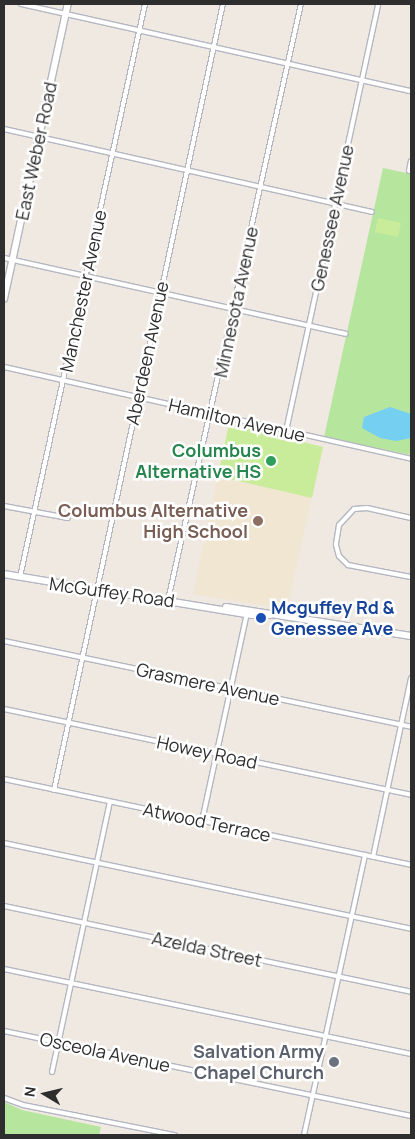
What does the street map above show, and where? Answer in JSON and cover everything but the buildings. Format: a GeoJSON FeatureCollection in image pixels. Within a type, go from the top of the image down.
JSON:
{"type":"FeatureCollection","features":[{"type":"Feature","properties":{"kind":"street"},"geometry":{"type":"LineString","coordinates":[[21,4],[411,91]]}},
{"type":"Feature","properties":{"kind":"street","name":"East Weber Road"},"geometry":{"type":"LineString","coordinates":[[4,299],[68,4]]}},
{"type":"Feature","properties":{"kind":"street","name":"Manchester Avenue"},"geometry":{"type":"LineString","coordinates":[[20,578],[145,4]]}},
{"type":"Feature","properties":{"kind":"street","name":"Aberdeen Avenue"},"geometry":{"type":"LineString","coordinates":[[54,790],[223,4]]}},
{"type":"Feature","properties":{"kind":"street","name":"Minnesota Avenue"},"geometry":{"type":"LineString","coordinates":[[168,600],[301,4]]}},
{"type":"Feature","properties":{"kind":"street","name":"Genessee Avenue"},"geometry":{"type":"LineString","coordinates":[[286,431],[378,4]]}},
{"type":"Feature","properties":{"kind":"street"},"geometry":{"type":"LineString","coordinates":[[4,129],[372,212]]}},
{"type":"Feature","properties":{"kind":"street"},"geometry":{"type":"LineString","coordinates":[[409,171],[411,161]]}},
{"type":"Feature","properties":{"kind":"street"},"geometry":{"type":"LineString","coordinates":[[4,258],[346,334]]}},
{"type":"Feature","properties":{"kind":"street","name":"Hamilton Avenue"},"geometry":{"type":"LineString","coordinates":[[4,367],[411,459]]}},
{"type":"Feature","properties":{"kind":"street"},"geometry":{"type":"LineString","coordinates":[[4,506],[68,518]]}},
{"type":"Feature","properties":{"kind":"street"},"geometry":{"type":"LineString","coordinates":[[411,518],[367,508],[349,511],[336,534],[339,556],[348,565],[360,569],[411,577]]}},
{"type":"Feature","properties":{"kind":"street","name":"McGuffey Road"},"geometry":{"type":"LineString","coordinates":[[4,574],[20,578],[411,636]]}},
{"type":"Feature","properties":{"kind":"street"},"geometry":{"type":"LineString","coordinates":[[202,821],[248,612]]}},
{"type":"Feature","properties":{"kind":"street","name":"Grasmere Avenue"},"geometry":{"type":"LineString","coordinates":[[4,641],[411,727]]}},
{"type":"Feature","properties":{"kind":"street"},"geometry":{"type":"LineString","coordinates":[[373,857],[411,678]]}},
{"type":"Feature","properties":{"kind":"street","name":"Howey Road"},"geometry":{"type":"LineString","coordinates":[[4,710],[411,795]]}},
{"type":"Feature","properties":{"kind":"street","name":"Atwood Terrace"},"geometry":{"type":"LineString","coordinates":[[4,780],[411,865]]}},
{"type":"Feature","properties":{"kind":"street"},"geometry":{"type":"LineString","coordinates":[[52,1072],[110,802]]}},
{"type":"Feature","properties":{"kind":"street"},"geometry":{"type":"LineString","coordinates":[[4,843],[411,929]]}},
{"type":"Feature","properties":{"kind":"street"},"geometry":{"type":"LineString","coordinates":[[304,1135],[365,855]]}},
{"type":"Feature","properties":{"kind":"street","name":"Azelda Street"},"geometry":{"type":"LineString","coordinates":[[4,906],[411,992]]}},
{"type":"Feature","properties":{"kind":"street"},"geometry":{"type":"LineString","coordinates":[[4,969],[411,1054]]}},
{"type":"Feature","properties":{"kind":"street","name":"Osceola Avenue"},"geometry":{"type":"LineString","coordinates":[[4,1031],[411,1116]]}},
{"type":"Feature","properties":{"kind":"street"},"geometry":{"type":"LineString","coordinates":[[4,1098],[23,1105],[175,1135]]}},
{"type":"Feature","properties":{"kind":"street"},"geometry":{"type":"LineString","coordinates":[[143,1135],[144,1129]]}},
{"type":"Feature","properties":{"kind":"shaded area","name":"Columbus Alternative High School"},"geometry":{"type":"Polygon","coordinates":[[[229,424],[323,447],[287,609],[193,594],[229,424]]]}},
{"type":"Feature","properties":{"kind":"green space"},"geometry":{"type":"Polygon","coordinates":[[[383,168],[411,174],[411,455],[324,437],[383,168]]]}},
{"type":"Feature","properties":{"kind":"green space"},"geometry":{"type":"Polygon","coordinates":[[[378,218],[401,223],[398,237],[375,232],[378,218]]]}},
{"type":"Feature","properties":{"kind":"green space","name":"Columbus Alternative HS"},"geometry":{"type":"Polygon","coordinates":[[[229,424],[323,447],[312,498],[218,476],[229,424]]]}},
{"type":"Feature","properties":{"kind":"green space"},"geometry":{"type":"Polygon","coordinates":[[[4,1102],[22,1110],[101,1127],[99,1135],[4,1135],[4,1102]]]}},
{"type":"Feature","properties":{"kind":"water"},"geometry":{"type":"Polygon","coordinates":[[[390,407],[411,414],[411,438],[396,441],[380,438],[362,428],[364,417],[390,407]]]}},
{"type":"Feature","properties":{"kind":"place","name":"Columbus Alternative HS"},"geometry":{"type":"Point","coordinates":[271,461]}},
{"type":"Feature","properties":{"kind":"place","name":"Columbus Alternative High School"},"geometry":{"type":"Point","coordinates":[258,521]}},
{"type":"Feature","properties":{"kind":"place","name":"Mcguffey Rd & Genessee Ave"},"geometry":{"type":"Point","coordinates":[261,618]}},
{"type":"Feature","properties":{"kind":"place","name":"Salvation Army Chapel Church"},"geometry":{"type":"Point","coordinates":[334,1062]}}]}
